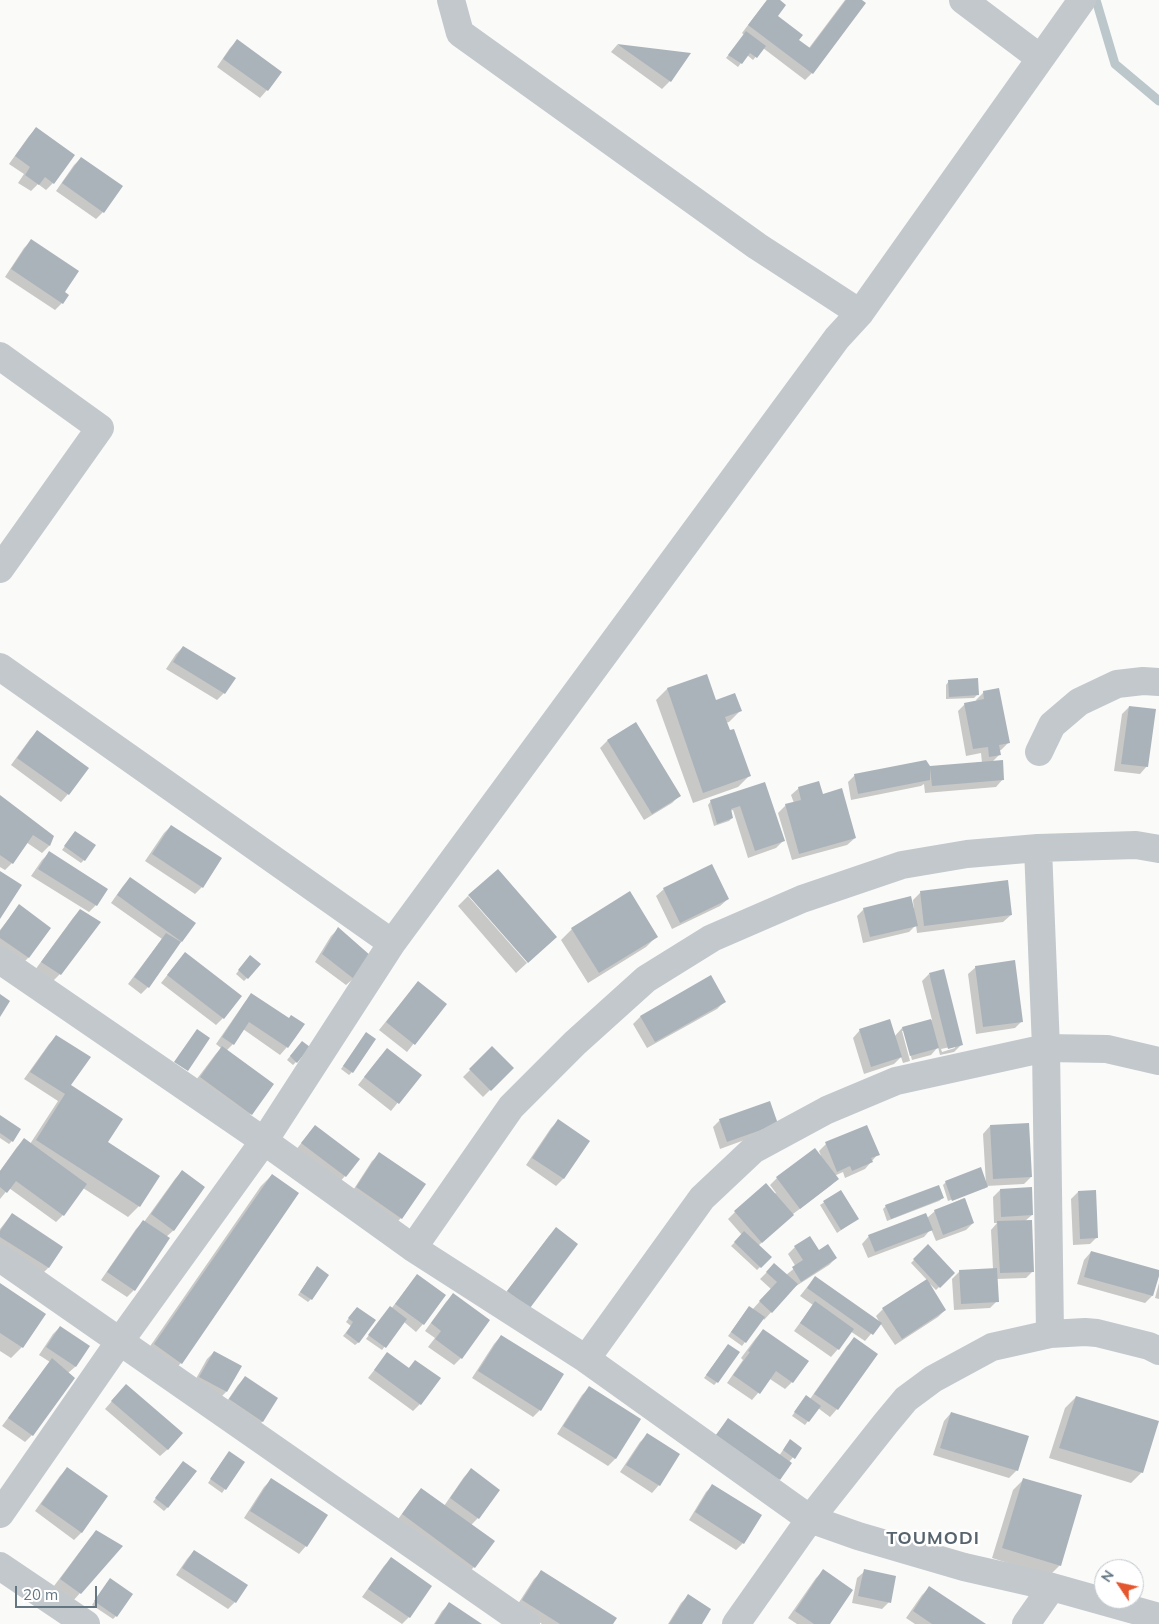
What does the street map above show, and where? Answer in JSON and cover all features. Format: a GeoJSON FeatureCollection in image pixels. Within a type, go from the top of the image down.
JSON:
{"type":"FeatureCollection","features":[{"type":"Feature","properties":{"kind":"street"},"geometry":{"type":"LineString","coordinates":[[452,0],[460,33],[757,246],[860,313]]}},
{"type":"Feature","properties":{"kind":"street"},"geometry":{"type":"LineString","coordinates":[[963,0],[1040,58]]}},
{"type":"Feature","properties":{"kind":"street"},"geometry":{"type":"LineString","coordinates":[[0,1514],[120,1341],[264,1142],[392,942],[837,338],[860,313],[1082,0]]}},
{"type":"Feature","properties":{"kind":"street"},"geometry":{"type":"LineString","coordinates":[[0,356],[100,428],[0,569]]}},
{"type":"Feature","properties":{"kind":"street"},"geometry":{"type":"LineString","coordinates":[[0,667],[392,942]]}},
{"type":"Feature","properties":{"kind":"street"},"geometry":{"type":"LineString","coordinates":[[1039,752],[1052,725],[1079,702],[1116,684],[1143,681],[1159,682]]}},
{"type":"Feature","properties":{"kind":"street"},"geometry":{"type":"LineString","coordinates":[[413,1248],[511,1107],[576,1043],[646,979],[712,938],[802,899],[902,865],[967,854],[1038,848],[1136,845],[1159,849]]}},
{"type":"Feature","properties":{"kind":"street"},"geometry":{"type":"LineString","coordinates":[[1038,848],[1046,1048],[1050,1334]]}},
{"type":"Feature","properties":{"kind":"street"},"geometry":{"type":"LineString","coordinates":[[0,960],[264,1142],[413,1248],[586,1359],[810,1519],[858,1536],[964,1567],[1052,1587],[1159,1617]]}},
{"type":"Feature","properties":{"kind":"street"},"geometry":{"type":"LineString","coordinates":[[586,1359],[702,1198],[753,1150],[827,1110],[896,1080],[1046,1048],[1107,1049],[1159,1061]]}},
{"type":"Feature","properties":{"kind":"street"},"geometry":{"type":"LineString","coordinates":[[0,1258],[526,1624]]}},
{"type":"Feature","properties":{"kind":"street"},"geometry":{"type":"LineString","coordinates":[[736,1624],[810,1519],[886,1423],[906,1399],[933,1379],[992,1347],[1050,1334],[1098,1333],[1149,1346],[1159,1351]]}},
{"type":"Feature","properties":{"kind":"street"},"geometry":{"type":"LineString","coordinates":[[0,1566],[86,1624]]}},
{"type":"Feature","properties":{"kind":"street"},"geometry":{"type":"LineString","coordinates":[[1026,1624],[1052,1587]]}},
{"type":"Feature","properties":{"kind":"building"},"geometry":{"type":"Polygon","coordinates":[[[767,0],[780,0],[786,5],[778,16],[803,35],[799,40],[810,48],[846,0],[862,0],[866,3],[813,74],[748,25],[767,0]]]}},
{"type":"Feature","properties":{"kind":"building"},"geometry":{"type":"Polygon","coordinates":[[[746,31],[766,46],[757,58],[750,53],[742,64],[728,55],[746,31]]]}},
{"type":"Feature","properties":{"kind":"building"},"geometry":{"type":"Polygon","coordinates":[[[237,39],[282,72],[268,91],[223,59],[237,39]]]}},
{"type":"Feature","properties":{"kind":"building"},"geometry":{"type":"Polygon","coordinates":[[[617,44],[691,53],[671,82],[617,44]]]}},
{"type":"Feature","properties":{"kind":"building"},"geometry":{"type":"Polygon","coordinates":[[[36,127],[75,155],[54,184],[45,177],[39,185],[25,175],[30,167],[15,156],[36,127]]]}},
{"type":"Feature","properties":{"kind":"building"},"geometry":{"type":"Polygon","coordinates":[[[81,157],[123,186],[104,213],[62,183],[81,157]]]}},
{"type":"Feature","properties":{"kind":"building"},"geometry":{"type":"Polygon","coordinates":[[[31,239],[79,271],[65,292],[69,295],[63,304],[11,269],[31,239]]]}},
{"type":"Feature","properties":{"kind":"building"},"geometry":{"type":"Polygon","coordinates":[[[183,646],[236,678],[225,694],[173,662],[183,646]]]}},
{"type":"Feature","properties":{"kind":"building"},"geometry":{"type":"Polygon","coordinates":[[[707,674],[716,700],[735,693],[742,711],[725,717],[730,730],[734,729],[751,776],[703,793],[667,688],[707,674]]]}},
{"type":"Feature","properties":{"kind":"building"},"geometry":{"type":"Polygon","coordinates":[[[978,678],[979,695],[949,697],[948,680],[978,678]]]}},
{"type":"Feature","properties":{"kind":"building"},"geometry":{"type":"Polygon","coordinates":[[[999,688],[1010,743],[999,745],[1001,755],[989,757],[988,747],[973,749],[964,703],[984,699],[983,691],[999,688]]]}},
{"type":"Feature","properties":{"kind":"building"},"geometry":{"type":"Polygon","coordinates":[[[1129,706],[1156,709],[1148,767],[1121,764],[1129,706]]]}},
{"type":"Feature","properties":{"kind":"building"},"geometry":{"type":"Polygon","coordinates":[[[636,722],[681,796],[652,814],[607,740],[636,722]]]}},
{"type":"Feature","properties":{"kind":"building"},"geometry":{"type":"Polygon","coordinates":[[[37,730],[89,768],[69,795],[17,758],[37,730]]]}},
{"type":"Feature","properties":{"kind":"building"},"geometry":{"type":"Polygon","coordinates":[[[926,760],[930,766],[1003,760],[1004,780],[932,786],[930,768],[930,780],[858,794],[854,774],[926,760]]]}},
{"type":"Feature","properties":{"kind":"building"},"geometry":{"type":"Polygon","coordinates":[[[819,781],[823,794],[842,788],[856,838],[799,854],[785,804],[801,800],[798,787],[819,781]]]}},
{"type":"Feature","properties":{"kind":"building"},"geometry":{"type":"Polygon","coordinates":[[[765,782],[785,841],[755,851],[740,806],[731,809],[733,818],[717,824],[710,800],[765,782]]]}},
{"type":"Feature","properties":{"kind":"building"},"geometry":{"type":"Polygon","coordinates":[[[0,795],[54,836],[50,846],[33,835],[13,864],[0,855],[0,795]]]}},
{"type":"Feature","properties":{"kind":"building"},"geometry":{"type":"Polygon","coordinates":[[[171,825],[222,858],[203,888],[152,854],[171,825]]]}},
{"type":"Feature","properties":{"kind":"building"},"geometry":{"type":"Polygon","coordinates":[[[75,831],[96,845],[85,861],[64,846],[75,831]]]}},
{"type":"Feature","properties":{"kind":"building"},"geometry":{"type":"Polygon","coordinates":[[[49,851],[108,889],[97,906],[38,869],[49,851]]]}},
{"type":"Feature","properties":{"kind":"building"},"geometry":{"type":"Polygon","coordinates":[[[712,864],[729,899],[680,923],[663,888],[712,864]]]}},
{"type":"Feature","properties":{"kind":"building"},"geometry":{"type":"Polygon","coordinates":[[[498,869],[557,937],[528,963],[468,895],[498,869]]]}},
{"type":"Feature","properties":{"kind":"building"},"geometry":{"type":"Polygon","coordinates":[[[0,871],[22,885],[0,919],[0,871]]]}},
{"type":"Feature","properties":{"kind":"building"},"geometry":{"type":"Polygon","coordinates":[[[130,877],[196,923],[182,942],[117,895],[130,877]]]}},
{"type":"Feature","properties":{"kind":"building"},"geometry":{"type":"Polygon","coordinates":[[[1008,880],[1012,915],[924,926],[920,891],[1008,880]]]}},
{"type":"Feature","properties":{"kind":"building"},"geometry":{"type":"Polygon","coordinates":[[[630,891],[658,937],[599,973],[571,928],[630,891]]]}},
{"type":"Feature","properties":{"kind":"building"},"geometry":{"type":"Polygon","coordinates":[[[911,896],[918,926],[870,937],[863,908],[911,896]]]}},
{"type":"Feature","properties":{"kind":"building"},"geometry":{"type":"Polygon","coordinates":[[[19,904],[51,928],[29,958],[0,938],[0,931],[19,904]]]}},
{"type":"Feature","properties":{"kind":"building"},"geometry":{"type":"Polygon","coordinates":[[[80,909],[101,922],[61,975],[41,962],[80,909]]]}},
{"type":"Feature","properties":{"kind":"building"},"geometry":{"type":"Polygon","coordinates":[[[338,927],[371,956],[354,979],[322,954],[338,927]]]}},
{"type":"Feature","properties":{"kind":"building"},"geometry":{"type":"Polygon","coordinates":[[[166,933],[181,942],[149,988],[134,977],[166,933]]]}},
{"type":"Feature","properties":{"kind":"building"},"geometry":{"type":"Polygon","coordinates":[[[185,952],[242,996],[224,1019],[167,975],[185,952]]]}},
{"type":"Feature","properties":{"kind":"building"},"geometry":{"type":"Polygon","coordinates":[[[250,955],[261,964],[248,979],[238,970],[250,955]]]}},
{"type":"Feature","properties":{"kind":"building"},"geometry":{"type":"Polygon","coordinates":[[[1015,960],[1023,1022],[983,1027],[975,966],[1015,960]]]}},
{"type":"Feature","properties":{"kind":"building"},"geometry":{"type":"Polygon","coordinates":[[[944,969],[963,1045],[948,1049],[929,973],[944,969]]]}},
{"type":"Feature","properties":{"kind":"building"},"geometry":{"type":"Polygon","coordinates":[[[711,975],[726,1002],[655,1042],[640,1016],[711,975]]]}},
{"type":"Feature","properties":{"kind":"building"},"geometry":{"type":"Polygon","coordinates":[[[418,981],[447,1004],[415,1045],[386,1022],[418,981]]]}},
{"type":"Feature","properties":{"kind":"building"},"geometry":{"type":"Polygon","coordinates":[[[251,993],[289,1018],[291,1015],[305,1024],[288,1048],[249,1022],[234,1045],[222,1037],[251,993]]]}},
{"type":"Feature","properties":{"kind":"building"},"geometry":{"type":"Polygon","coordinates":[[[0,994],[10,1001],[0,1017],[0,994]]]}},
{"type":"Feature","properties":{"kind":"building"},"geometry":{"type":"Polygon","coordinates":[[[890,1019],[902,1057],[871,1067],[859,1029],[890,1019]]]}},
{"type":"Feature","properties":{"kind":"building"},"geometry":{"type":"Polygon","coordinates":[[[931,1019],[939,1048],[910,1056],[902,1027],[931,1019]]]}},
{"type":"Feature","properties":{"kind":"building"},"geometry":{"type":"Polygon","coordinates":[[[197,1029],[210,1038],[188,1071],[174,1062],[197,1029]]]}},
{"type":"Feature","properties":{"kind":"building"},"geometry":{"type":"Polygon","coordinates":[[[366,1032],[376,1039],[353,1073],[343,1066],[366,1032]]]}},
{"type":"Feature","properties":{"kind":"building"},"geometry":{"type":"Polygon","coordinates":[[[56,1035],[91,1057],[71,1085],[123,1119],[108,1142],[160,1176],[140,1207],[36,1140],[65,1094],[30,1072],[56,1035]]]}},
{"type":"Feature","properties":{"kind":"building"},"geometry":{"type":"Polygon","coordinates":[[[302,1041],[310,1047],[297,1063],[290,1056],[302,1041]]]}},
{"type":"Feature","properties":{"kind":"building"},"geometry":{"type":"Polygon","coordinates":[[[222,1046],[274,1084],[252,1115],[200,1077],[222,1046]]]}},
{"type":"Feature","properties":{"kind":"building"},"geometry":{"type":"Polygon","coordinates":[[[492,1046],[514,1068],[491,1091],[469,1069],[492,1046]]]}},
{"type":"Feature","properties":{"kind":"building"},"geometry":{"type":"Polygon","coordinates":[[[387,1048],[422,1075],[399,1104],[364,1077],[387,1048]]]}},
{"type":"Feature","properties":{"kind":"building"},"geometry":{"type":"Polygon","coordinates":[[[770,1101],[778,1124],[727,1142],[719,1119],[770,1101]]]}},
{"type":"Feature","properties":{"kind":"building"},"geometry":{"type":"Polygon","coordinates":[[[0,1115],[21,1129],[13,1142],[0,1133],[0,1115]]]}},
{"type":"Feature","properties":{"kind":"building"},"geometry":{"type":"Polygon","coordinates":[[[558,1119],[590,1141],[564,1179],[532,1158],[558,1119]]]}},
{"type":"Feature","properties":{"kind":"building"},"geometry":{"type":"Polygon","coordinates":[[[1029,1123],[1032,1177],[993,1179],[990,1125],[1029,1123]]]}},
{"type":"Feature","properties":{"kind":"building"},"geometry":{"type":"Polygon","coordinates":[[[315,1125],[360,1159],[346,1177],[301,1143],[315,1125]]]}},
{"type":"Feature","properties":{"kind":"building"},"geometry":{"type":"Polygon","coordinates":[[[867,1125],[880,1155],[871,1158],[873,1162],[852,1171],[850,1166],[837,1172],[825,1142],[867,1125]]]}},
{"type":"Feature","properties":{"kind":"building"},"geometry":{"type":"Polygon","coordinates":[[[24,1138],[87,1184],[64,1216],[16,1181],[7,1193],[0,1187],[0,1171],[24,1138]]]}},
{"type":"Feature","properties":{"kind":"building"},"geometry":{"type":"Polygon","coordinates":[[[815,1148],[839,1179],[800,1209],[776,1177],[815,1148]]]}},
{"type":"Feature","properties":{"kind":"building"},"geometry":{"type":"Polygon","coordinates":[[[379,1152],[426,1184],[402,1219],[356,1187],[379,1152]]]}},
{"type":"Feature","properties":{"kind":"building"},"geometry":{"type":"Polygon","coordinates":[[[981,1167],[988,1187],[952,1201],[945,1181],[981,1167]]]}},
{"type":"Feature","properties":{"kind":"building"},"geometry":{"type":"Polygon","coordinates":[[[182,1170],[205,1187],[174,1231],[151,1214],[182,1170]]]}},
{"type":"Feature","properties":{"kind":"building"},"geometry":{"type":"Polygon","coordinates":[[[272,1174],[299,1193],[182,1364],[154,1344],[272,1174]]]}},
{"type":"Feature","properties":{"kind":"building"},"geometry":{"type":"Polygon","coordinates":[[[766,1183],[794,1215],[762,1243],[734,1211],[766,1183]]]}},
{"type":"Feature","properties":{"kind":"building"},"geometry":{"type":"Polygon","coordinates":[[[939,1185],[944,1198],[891,1219],[885,1205],[939,1185]]]}},
{"type":"Feature","properties":{"kind":"building"},"geometry":{"type":"Polygon","coordinates":[[[1032,1187],[1033,1215],[1001,1217],[1000,1189],[1032,1187]]]}},
{"type":"Feature","properties":{"kind":"building"},"geometry":{"type":"Polygon","coordinates":[[[841,1190],[859,1219],[841,1230],[823,1201],[841,1190]]]}},
{"type":"Feature","properties":{"kind":"building"},"geometry":{"type":"Polygon","coordinates":[[[1096,1190],[1098,1238],[1080,1239],[1078,1191],[1096,1190]]]}},
{"type":"Feature","properties":{"kind":"building"},"geometry":{"type":"Polygon","coordinates":[[[965,1198],[974,1223],[943,1235],[934,1210],[965,1198]]]}},
{"type":"Feature","properties":{"kind":"building"},"geometry":{"type":"Polygon","coordinates":[[[12,1213],[63,1247],[49,1268],[0,1237],[0,1231],[12,1213]]]}},
{"type":"Feature","properties":{"kind":"building"},"geometry":{"type":"Polygon","coordinates":[[[926,1213],[933,1230],[875,1252],[868,1235],[926,1213]]]}},
{"type":"Feature","properties":{"kind":"building"},"geometry":{"type":"Polygon","coordinates":[[[143,1220],[170,1238],[135,1291],[107,1272],[143,1220]]]}},
{"type":"Feature","properties":{"kind":"building"},"geometry":{"type":"Polygon","coordinates":[[[1032,1220],[1034,1272],[1000,1273],[997,1221],[1032,1220]]]}},
{"type":"Feature","properties":{"kind":"building"},"geometry":{"type":"Polygon","coordinates":[[[556,1227],[578,1244],[530,1308],[507,1291],[556,1227]]]}},
{"type":"Feature","properties":{"kind":"building"},"geometry":{"type":"Polygon","coordinates":[[[744,1231],[772,1257],[761,1268],[734,1242],[744,1231]]]}},
{"type":"Feature","properties":{"kind":"building"},"geometry":{"type":"Polygon","coordinates":[[[810,1236],[819,1250],[828,1244],[837,1258],[801,1282],[792,1267],[803,1260],[794,1246],[810,1236]]]}},
{"type":"Feature","properties":{"kind":"building"},"geometry":{"type":"Polygon","coordinates":[[[928,1244],[955,1273],[940,1288],[913,1259],[928,1244]]]}},
{"type":"Feature","properties":{"kind":"building"},"geometry":{"type":"Polygon","coordinates":[[[1091,1251],[1159,1270],[1153,1296],[1084,1277],[1091,1251]]]}},
{"type":"Feature","properties":{"kind":"building"},"geometry":{"type":"Polygon","coordinates":[[[774,1263],[798,1284],[772,1313],[759,1301],[777,1282],[766,1272],[774,1263]]]}},
{"type":"Feature","properties":{"kind":"building"},"geometry":{"type":"Polygon","coordinates":[[[317,1266],[329,1275],[312,1300],[300,1292],[317,1266]]]}},
{"type":"Feature","properties":{"kind":"building"},"geometry":{"type":"Polygon","coordinates":[[[997,1268],[999,1302],[961,1304],[959,1270],[997,1268]]]}},
{"type":"Feature","properties":{"kind":"building"},"geometry":{"type":"Polygon","coordinates":[[[417,1274],[446,1295],[424,1325],[395,1304],[417,1274]]]}},
{"type":"Feature","properties":{"kind":"building"},"geometry":{"type":"Polygon","coordinates":[[[815,1276],[882,1323],[873,1335],[807,1288],[815,1276]]]}},
{"type":"Feature","properties":{"kind":"building"},"geometry":{"type":"Polygon","coordinates":[[[927,1279],[946,1310],[902,1339],[882,1308],[927,1279]]]}},
{"type":"Feature","properties":{"kind":"building"},"geometry":{"type":"Polygon","coordinates":[[[0,1283],[46,1314],[23,1348],[0,1333],[0,1283]]]}},
{"type":"Feature","properties":{"kind":"building"},"geometry":{"type":"Polygon","coordinates":[[[453,1293],[490,1320],[462,1359],[435,1339],[441,1331],[431,1323],[453,1293]]]}},
{"type":"Feature","properties":{"kind":"building"},"geometry":{"type":"Polygon","coordinates":[[[815,1301],[854,1329],[839,1350],[800,1323],[815,1301]]]}},
{"type":"Feature","properties":{"kind":"building"},"geometry":{"type":"Polygon","coordinates":[[[390,1306],[407,1319],[386,1348],[368,1335],[390,1306]]]}},
{"type":"Feature","properties":{"kind":"building"},"geometry":{"type":"Polygon","coordinates":[[[749,1306],[765,1317],[746,1343],[731,1332],[749,1306]]]}},
{"type":"Feature","properties":{"kind":"building"},"geometry":{"type":"Polygon","coordinates":[[[357,1307],[376,1320],[359,1343],[346,1333],[353,1322],[348,1318],[357,1307]]]}},
{"type":"Feature","properties":{"kind":"building"},"geometry":{"type":"Polygon","coordinates":[[[60,1326],[90,1346],[76,1367],[46,1347],[60,1326]]]}},
{"type":"Feature","properties":{"kind":"building"},"geometry":{"type":"Polygon","coordinates":[[[763,1329],[809,1361],[793,1383],[776,1371],[760,1394],[733,1375],[750,1352],[748,1351],[763,1329]]]}},
{"type":"Feature","properties":{"kind":"building"},"geometry":{"type":"Polygon","coordinates":[[[501,1335],[564,1374],[541,1411],[478,1371],[501,1335]]]}},
{"type":"Feature","properties":{"kind":"building"},"geometry":{"type":"Polygon","coordinates":[[[854,1337],[878,1354],[838,1410],[814,1394],[854,1337]]]}},
{"type":"Feature","properties":{"kind":"building"},"geometry":{"type":"Polygon","coordinates":[[[728,1344],[740,1352],[718,1383],[706,1375],[728,1344]]]}},
{"type":"Feature","properties":{"kind":"building"},"geometry":{"type":"Polygon","coordinates":[[[214,1351],[242,1366],[227,1392],[199,1377],[214,1351]]]}},
{"type":"Feature","properties":{"kind":"building"},"geometry":{"type":"Polygon","coordinates":[[[387,1352],[409,1368],[415,1360],[441,1378],[421,1405],[374,1370],[387,1352]]]}},
{"type":"Feature","properties":{"kind":"building"},"geometry":{"type":"Polygon","coordinates":[[[52,1358],[75,1378],[33,1436],[8,1418],[52,1358]]]}},
{"type":"Feature","properties":{"kind":"building"},"geometry":{"type":"Polygon","coordinates":[[[245,1376],[278,1398],[263,1422],[229,1399],[245,1376]]]}},
{"type":"Feature","properties":{"kind":"building"},"geometry":{"type":"Polygon","coordinates":[[[126,1384],[183,1433],[168,1450],[111,1401],[126,1384]]]}},
{"type":"Feature","properties":{"kind":"building"},"geometry":{"type":"Polygon","coordinates":[[[589,1386],[641,1419],[616,1459],[563,1426],[589,1386]]]}},
{"type":"Feature","properties":{"kind":"building"},"geometry":{"type":"Polygon","coordinates":[[[806,1395],[821,1406],[809,1422],[794,1412],[806,1395]]]}},
{"type":"Feature","properties":{"kind":"building"},"geometry":{"type":"Polygon","coordinates":[[[1076,1396],[1159,1421],[1143,1473],[1059,1448],[1076,1396]]]}},
{"type":"Feature","properties":{"kind":"building"},"geometry":{"type":"Polygon","coordinates":[[[951,1412],[1029,1436],[1018,1471],[940,1448],[951,1412]]]}},
{"type":"Feature","properties":{"kind":"building"},"geometry":{"type":"Polygon","coordinates":[[[728,1418],[792,1463],[780,1480],[716,1435],[728,1418]]]}},
{"type":"Feature","properties":{"kind":"building"},"geometry":{"type":"Polygon","coordinates":[[[647,1433],[680,1454],[660,1486],[626,1465],[647,1433]]]}},
{"type":"Feature","properties":{"kind":"building"},"geometry":{"type":"Polygon","coordinates":[[[790,1439],[802,1448],[795,1459],[783,1450],[790,1439]]]}},
{"type":"Feature","properties":{"kind":"building"},"geometry":{"type":"Polygon","coordinates":[[[229,1451],[245,1462],[226,1490],[210,1479],[229,1451]]]}},
{"type":"Feature","properties":{"kind":"building"},"geometry":{"type":"Polygon","coordinates":[[[183,1461],[197,1471],[168,1508],[155,1498],[183,1461]]]}},
{"type":"Feature","properties":{"kind":"building"},"geometry":{"type":"Polygon","coordinates":[[[67,1467],[108,1496],[82,1533],[41,1504],[67,1467]]]}},
{"type":"Feature","properties":{"kind":"building"},"geometry":{"type":"Polygon","coordinates":[[[471,1468],[500,1490],[479,1519],[450,1498],[471,1468]]]}},
{"type":"Feature","properties":{"kind":"building"},"geometry":{"type":"Polygon","coordinates":[[[271,1478],[328,1515],[307,1547],[250,1511],[271,1478]]]}},
{"type":"Feature","properties":{"kind":"building"},"geometry":{"type":"Polygon","coordinates":[[[1023,1478],[1082,1495],[1061,1566],[1002,1548],[1023,1478]]]}},
{"type":"Feature","properties":{"kind":"building"},"geometry":{"type":"Polygon","coordinates":[[[712,1484],[762,1515],[744,1544],[695,1512],[712,1484]]]}},
{"type":"Feature","properties":{"kind":"building"},"geometry":{"type":"Polygon","coordinates":[[[421,1488],[495,1541],[475,1568],[402,1514],[421,1488]]]}},
{"type":"Feature","properties":{"kind":"building"},"geometry":{"type":"Polygon","coordinates":[[[96,1530],[123,1546],[81,1594],[60,1579],[96,1530]]]}},
{"type":"Feature","properties":{"kind":"building"},"geometry":{"type":"Polygon","coordinates":[[[194,1550],[248,1585],[236,1603],[182,1568],[194,1550]]]}},
{"type":"Feature","properties":{"kind":"building"},"geometry":{"type":"Polygon","coordinates":[[[391,1557],[432,1586],[410,1618],[368,1589],[391,1557]]]}},
{"type":"Feature","properties":{"kind":"building"},"geometry":{"type":"Polygon","coordinates":[[[823,1569],[853,1590],[830,1624],[814,1624],[795,1611],[823,1569]]]}},
{"type":"Feature","properties":{"kind":"building"},"geometry":{"type":"Polygon","coordinates":[[[864,1569],[896,1576],[891,1603],[858,1596],[864,1569]]]}},
{"type":"Feature","properties":{"kind":"building"},"geometry":{"type":"Polygon","coordinates":[[[541,1570],[617,1618],[613,1624],[560,1624],[522,1600],[541,1570]]]}},
{"type":"Feature","properties":{"kind":"building"},"geometry":{"type":"Polygon","coordinates":[[[110,1578],[133,1594],[117,1617],[94,1601],[110,1578]]]}},
{"type":"Feature","properties":{"kind":"building"},"geometry":{"type":"Polygon","coordinates":[[[929,1586],[986,1624],[932,1624],[913,1611],[929,1586]]]}},
{"type":"Feature","properties":{"kind":"building"},"geometry":{"type":"Polygon","coordinates":[[[688,1594],[711,1609],[702,1624],[669,1624],[688,1594]]]}},
{"type":"Feature","properties":{"kind":"building"},"geometry":{"type":"Polygon","coordinates":[[[449,1602],[482,1624],[435,1624],[449,1602]]]}},
{"type":"Feature","properties":{"kind":"waterway"},"geometry":{"type":"LineString","coordinates":[[1096,0],[1115,64],[1159,101]]}},
{"type":"Feature","properties":{"kind":"district","name":"TOUMODI"},"geometry":{"type":"Point","coordinates":[933,1539]}}]}
